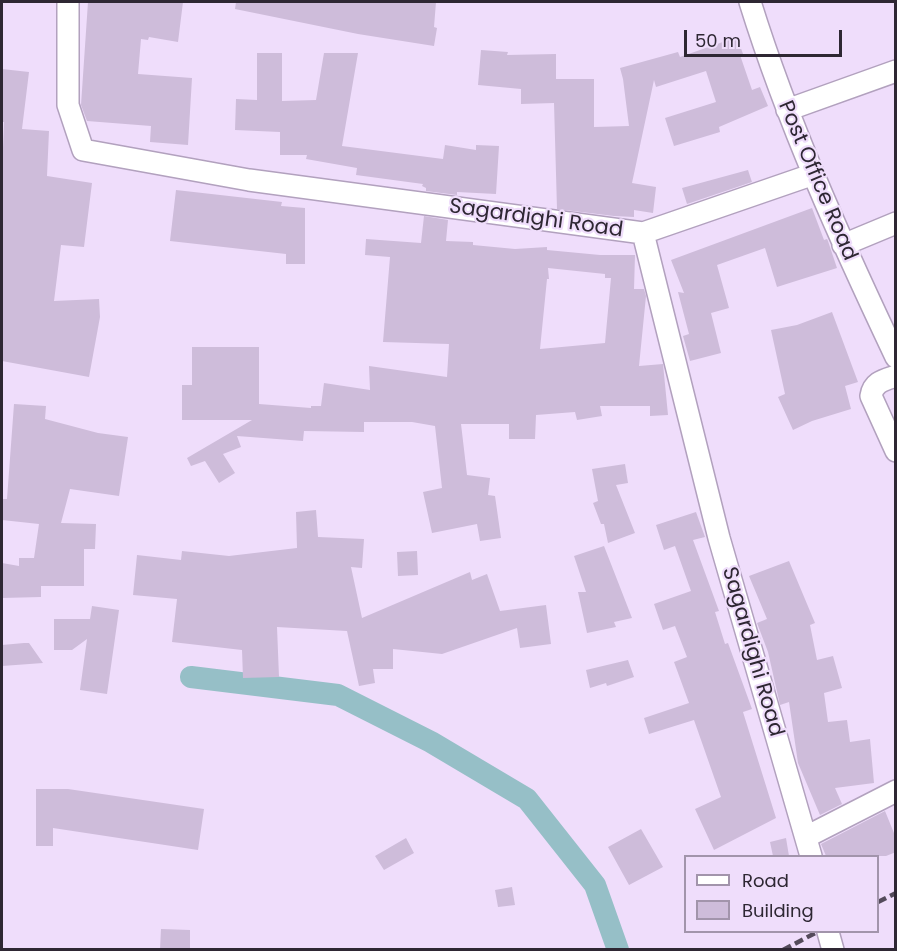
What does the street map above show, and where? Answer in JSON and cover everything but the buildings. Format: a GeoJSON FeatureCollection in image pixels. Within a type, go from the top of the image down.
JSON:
{"type":"FeatureCollection","features":[{"type":"Feature","properties":{"kind":"street","name":"Sagardighi Road"},"geometry":{"type":"LineString","coordinates":[[68,2],[68,105],[83,150],[249,180],[643,233],[719,538],[809,847]]}},
{"type":"Feature","properties":{"kind":"street","name":"Post Office Road"},"geometry":{"type":"LineString","coordinates":[[750,2],[787,110],[843,245],[896,357]]}},
{"type":"Feature","properties":{"kind":"street"},"geometry":{"type":"LineString","coordinates":[[787,110],[896,71]]}},
{"type":"Feature","properties":{"kind":"street"},"geometry":{"type":"LineString","coordinates":[[643,233],[814,174]]}},
{"type":"Feature","properties":{"kind":"street"},"geometry":{"type":"LineString","coordinates":[[843,245],[896,223]]}},
{"type":"Feature","properties":{"kind":"street"},"geometry":{"type":"LineString","coordinates":[[896,376],[879,382],[872,388],[871,396],[896,452]]}},
{"type":"Feature","properties":{"kind":"street"},"geometry":{"type":"LineString","coordinates":[[809,847],[896,791]]}},
{"type":"Feature","properties":{"kind":"street"},"geometry":{"type":"LineString","coordinates":[[828,933],[833,950]]}},
{"type":"Feature","properties":{"kind":"waterway"},"geometry":{"type":"LineString","coordinates":[[191,677],[338,695],[431,742],[527,799],[595,885],[618,950]]}},
{"type":"Feature","properties":{"kind":"railway"},"geometry":{"type":"LineString","coordinates":[[879,902],[896,893]]}},
{"type":"Feature","properties":{"kind":"railway"},"geometry":{"type":"LineString","coordinates":[[783,950],[815,933]]}}]}
